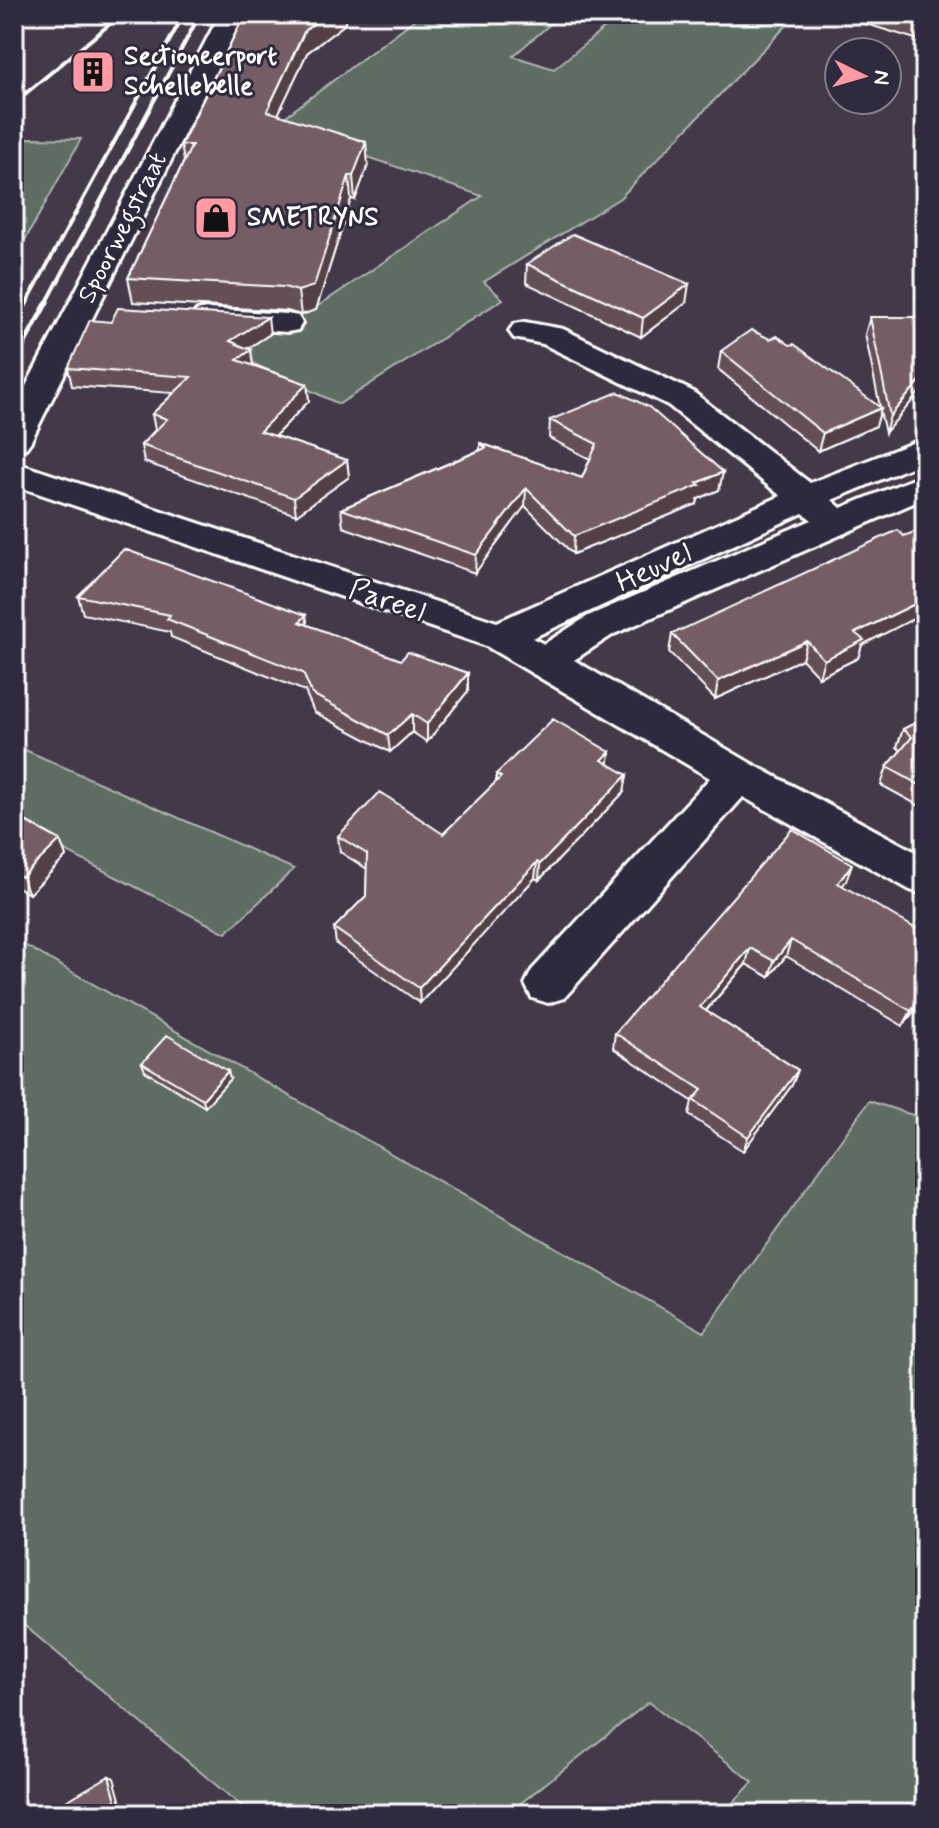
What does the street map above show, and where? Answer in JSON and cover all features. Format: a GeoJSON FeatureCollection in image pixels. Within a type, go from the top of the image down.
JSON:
{"type":"FeatureCollection","features":[{"type":"Feature","properties":{"kind":"street","name":"Spoorwegstraat"},"geometry":{"type":"LineString","coordinates":[[14,441],[232,14]]}},
{"type":"Feature","properties":{"kind":"street"},"geometry":{"type":"LineString","coordinates":[[81,311],[113,312]]}},
{"type":"Feature","properties":{"kind":"street"},"geometry":{"type":"LineString","coordinates":[[176,316],[287,323]]}},
{"type":"Feature","properties":{"kind":"street"},"geometry":{"type":"LineString","coordinates":[[525,331],[552,336],[680,398],[808,497],[838,524]]}},
{"type":"Feature","properties":{"kind":"street","name":"Heuvel"},"geometry":{"type":"LineString","coordinates":[[499,637],[808,497],[925,449]]}},
{"type":"Feature","properties":{"kind":"street","name":"Pareel"},"geometry":{"type":"LineString","coordinates":[[14,473],[470,630],[499,637],[738,775],[925,878]]}},
{"type":"Feature","properties":{"kind":"street","name":"Heuvel"},"geometry":{"type":"LineString","coordinates":[[545,661],[601,625],[925,485]]}},
{"type":"Feature","properties":{"kind":"street"},"geometry":{"type":"LineString","coordinates":[[548,984],[738,775]]}},
{"type":"Feature","properties":{"kind":"green space"},"geometry":{"type":"Polygon","coordinates":[[[422,14],[562,14],[513,56],[554,69],[622,14],[743,14],[788,24],[620,198],[484,282],[503,299],[339,404],[240,357],[259,341],[321,304],[482,196],[274,125],[422,14]]]}},
{"type":"Feature","properties":{"kind":"green space"},"geometry":{"type":"Polygon","coordinates":[[[31,138],[81,139],[14,260],[14,141],[31,138]]]}},
{"type":"Feature","properties":{"kind":"green space"},"geometry":{"type":"Polygon","coordinates":[[[14,745],[294,869],[226,933],[14,825],[14,745]]]}},
{"type":"Feature","properties":{"kind":"green space"},"geometry":{"type":"Polygon","coordinates":[[[14,939],[704,1332],[869,1101],[925,1119],[925,1814],[722,1814],[753,1782],[649,1702],[507,1814],[251,1814],[14,1617],[14,939]]]}},
{"type":"Feature","properties":{"kind":"building"},"geometry":{"type":"Polygon","coordinates":[[[245,14],[327,14],[305,30],[267,111],[366,142],[353,176],[349,176],[314,286],[298,291],[284,287],[128,278],[192,145],[181,145],[245,14]]]}},
{"type":"Feature","properties":{"kind":"building"},"geometry":{"type":"Polygon","coordinates":[[[902,14],[925,14],[925,21],[902,14]]]}},
{"type":"Feature","properties":{"kind":"building"},"geometry":{"type":"Polygon","coordinates":[[[573,234],[689,284],[643,318],[527,264],[573,234]]]}},
{"type":"Feature","properties":{"kind":"building"},"geometry":{"type":"Polygon","coordinates":[[[118,308],[268,317],[230,341],[251,350],[237,360],[307,384],[260,431],[347,460],[294,498],[141,445],[167,419],[152,414],[191,377],[68,368],[90,320],[111,322],[118,308]]]}},
{"type":"Feature","properties":{"kind":"building"},"geometry":{"type":"Polygon","coordinates":[[[870,317],[925,317],[925,375],[890,416],[870,317]]]}},
{"type":"Feature","properties":{"kind":"building"},"geometry":{"type":"Polygon","coordinates":[[[751,330],[770,339],[777,336],[790,345],[794,344],[881,408],[823,433],[721,351],[751,330]]]}},
{"type":"Feature","properties":{"kind":"building"},"geometry":{"type":"Polygon","coordinates":[[[618,392],[649,407],[723,472],[697,483],[700,485],[574,536],[526,488],[476,555],[341,509],[486,448],[480,443],[582,478],[597,444],[550,420],[618,392]]]}},
{"type":"Feature","properties":{"kind":"building"},"geometry":{"type":"Polygon","coordinates":[[[925,528],[925,599],[855,633],[864,640],[824,660],[807,641],[718,681],[672,634],[898,530],[904,536],[925,528]]]}},
{"type":"Feature","properties":{"kind":"building"},"geometry":{"type":"Polygon","coordinates":[[[124,549],[306,615],[300,622],[401,660],[408,652],[468,673],[427,724],[412,714],[388,735],[312,694],[303,673],[167,619],[170,615],[78,596],[124,549]]]}},
{"type":"Feature","properties":{"kind":"building"},"geometry":{"type":"Polygon","coordinates":[[[925,718],[925,788],[887,767],[912,737],[903,729],[925,718]]]}},
{"type":"Feature","properties":{"kind":"building"},"geometry":{"type":"Polygon","coordinates":[[[553,719],[610,752],[602,760],[627,775],[540,864],[537,862],[419,988],[334,928],[366,896],[367,854],[338,836],[380,792],[443,834],[501,777],[496,774],[553,719]]]}},
{"type":"Feature","properties":{"kind":"building"},"geometry":{"type":"Polygon","coordinates":[[[14,815],[60,840],[22,877],[14,872],[14,815]]]}},
{"type":"Feature","properties":{"kind":"building"},"geometry":{"type":"Polygon","coordinates":[[[792,829],[852,864],[838,883],[925,934],[925,991],[911,1011],[791,940],[774,961],[750,948],[700,1007],[798,1070],[748,1137],[693,1100],[702,1090],[615,1033],[792,829]]]}},
{"type":"Feature","properties":{"kind":"building"},"geometry":{"type":"Polygon","coordinates":[[[167,1035],[228,1071],[203,1099],[142,1063],[167,1035]]]}},
{"type":"Feature","properties":{"kind":"building"},"geometry":{"type":"Polygon","coordinates":[[[109,1776],[120,1814],[58,1814],[56,1807],[109,1776]]]}},
{"type":"Feature","properties":{"kind":"railway"},"geometry":{"type":"LineString","coordinates":[[14,103],[122,14]]}},
{"type":"Feature","properties":{"kind":"railway"},"geometry":{"type":"LineString","coordinates":[[26,304],[184,14]]}},
{"type":"Feature","properties":{"kind":"railway"},"geometry":{"type":"LineString","coordinates":[[46,304],[200,14]]}},
{"type":"Feature","properties":{"kind":"railway"},"geometry":{"type":"LineString","coordinates":[[14,326],[27,302]]}},
{"type":"Feature","properties":{"kind":"railway"},"geometry":{"type":"LineString","coordinates":[[14,363],[47,302]]}},
{"type":"Feature","properties":{"kind":"place","name":"Sectioneerport Schellebelle"},"geometry":{"type":"Point","coordinates":[93,72]}},
{"type":"Feature","properties":{"kind":"place","name":"SMETRYNS"},"geometry":{"type":"Point","coordinates":[216,218]}}]}
